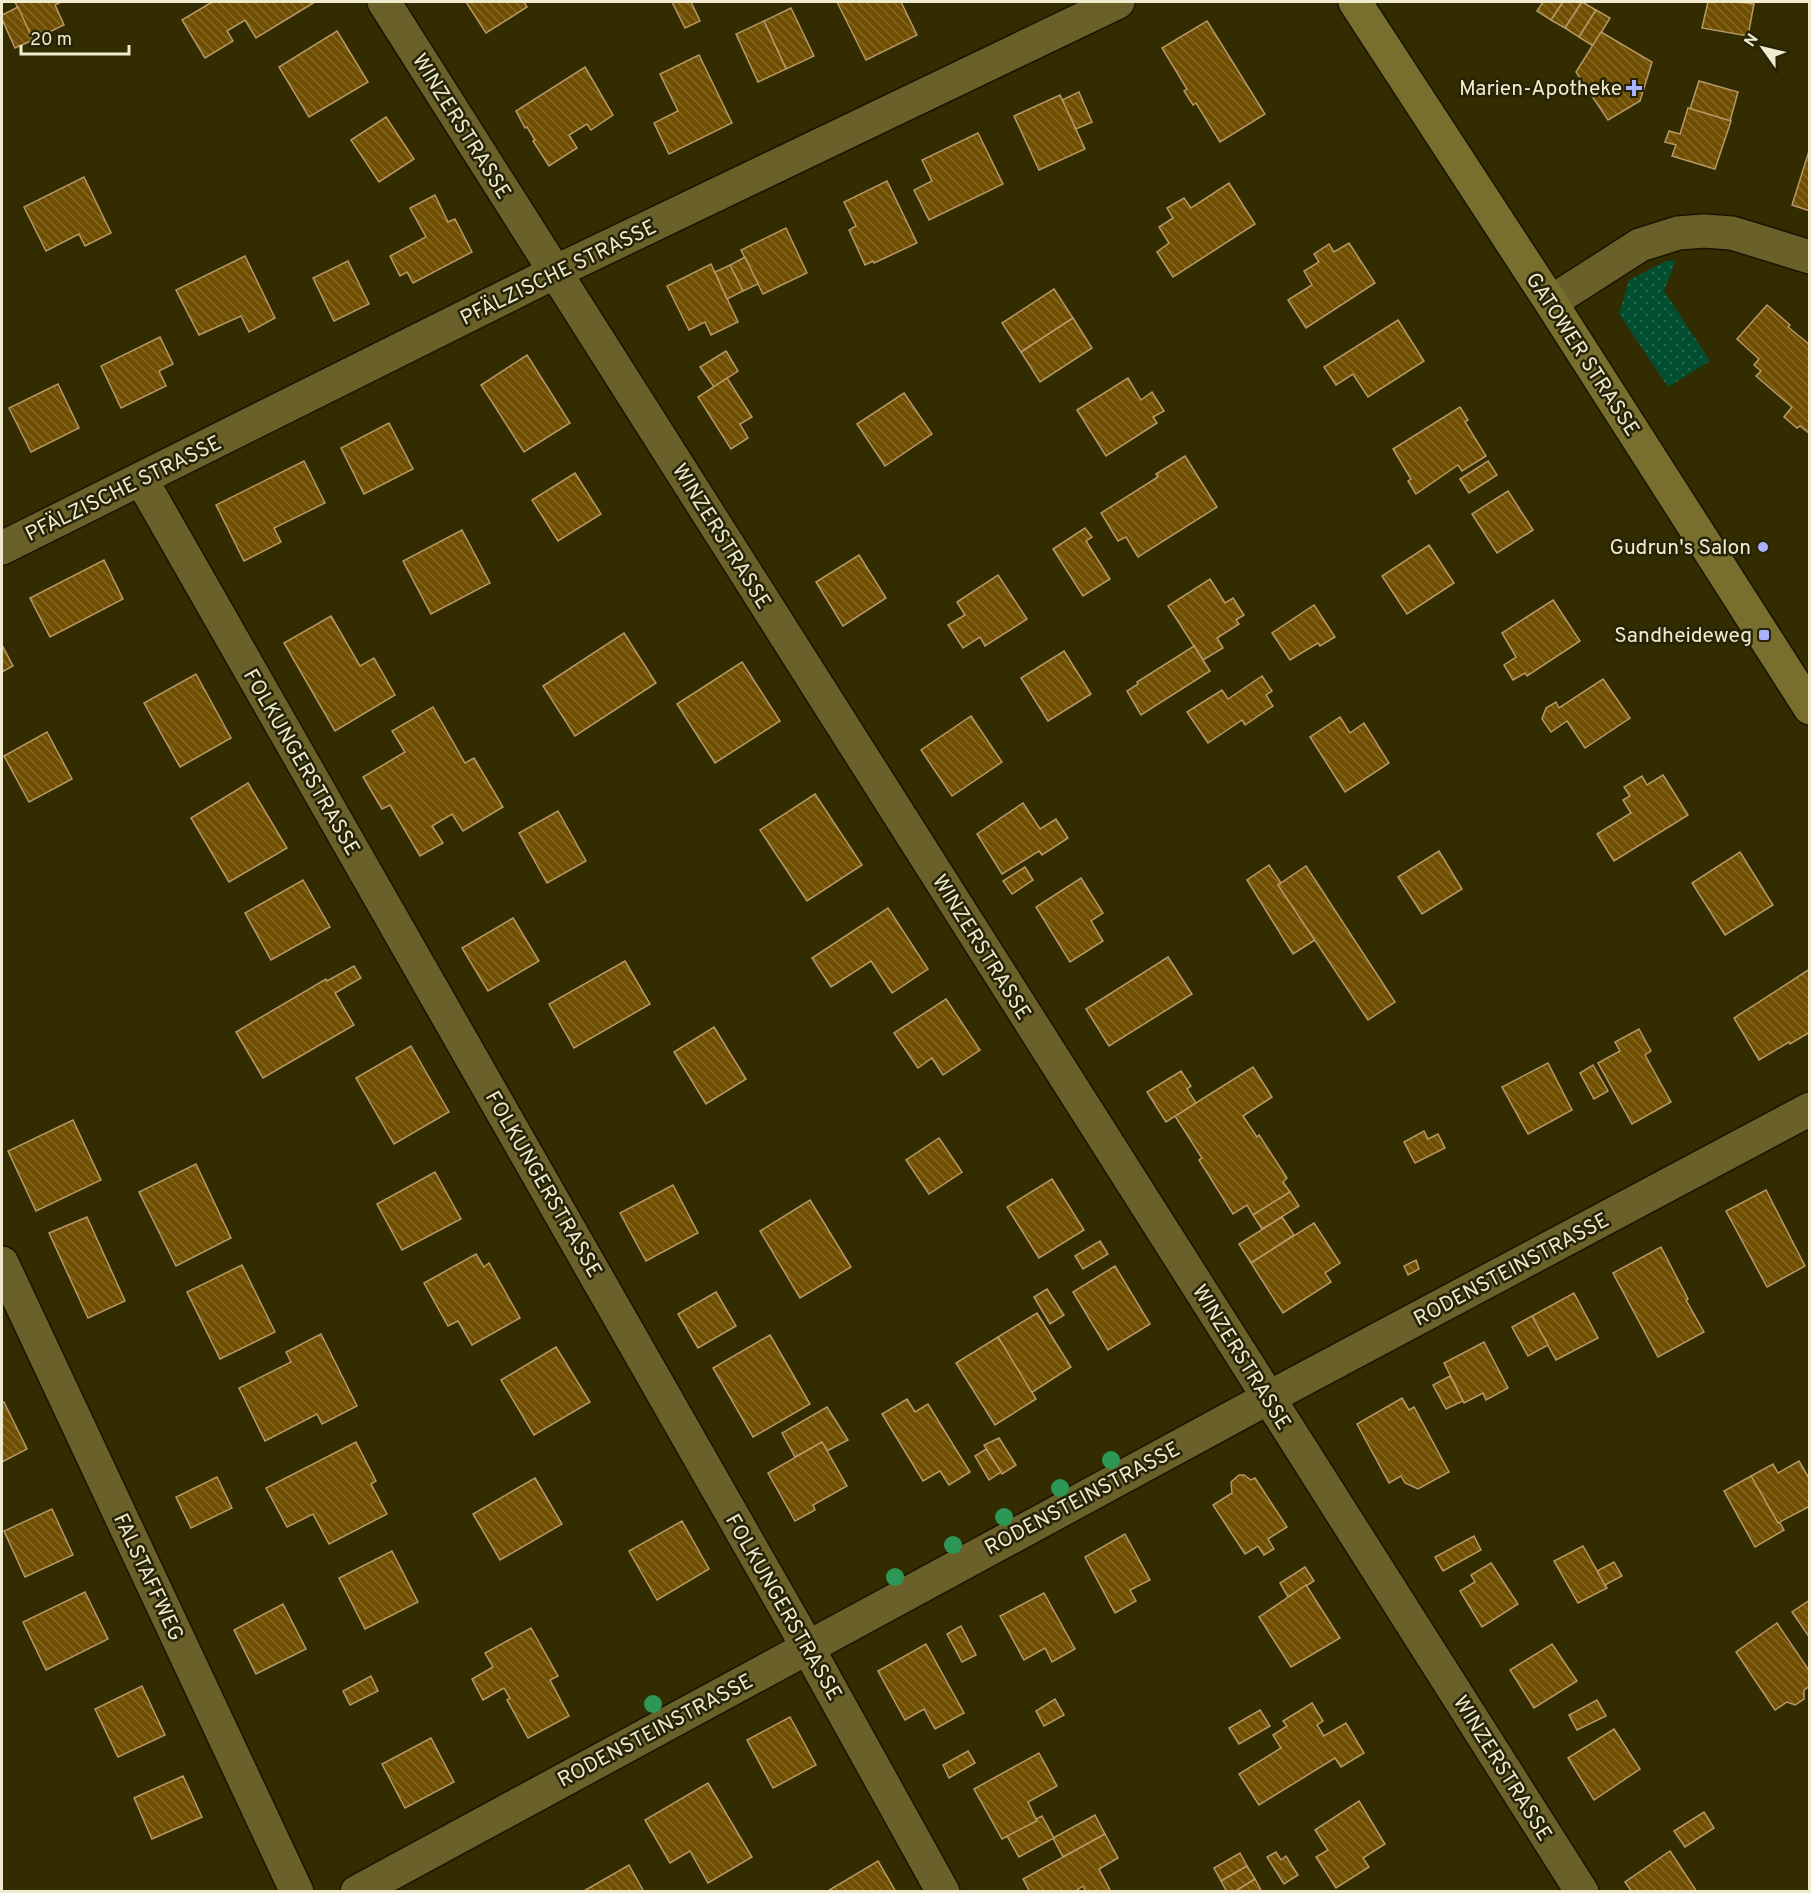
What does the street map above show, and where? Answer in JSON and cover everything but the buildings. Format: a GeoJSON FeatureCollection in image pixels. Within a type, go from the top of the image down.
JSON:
{"type":"FeatureCollection","features":[{"type":"Feature","properties":{"kind":"main road","name":"GATOWER STRASSE"},"geometry":{"type":"LineString","coordinates":[[1355,2],[1551,302],[1809,708]]}},
{"type":"Feature","properties":{"kind":"street","name":"WINZERSTRASSE"},"geometry":{"type":"LineString","coordinates":[[384,2],[1582,1892]]}},
{"type":"Feature","properties":{"kind":"street","name":"PFÄLZISCHE STRASSE"},"geometry":{"type":"LineString","coordinates":[[2,548],[555,272],[1118,2]]}},
{"type":"Feature","properties":{"kind":"street"},"geometry":{"type":"LineString","coordinates":[[1551,302],[1640,245],[1678,233],[1704,231],[1732,233],[1809,257]]}},
{"type":"Feature","properties":{"kind":"street","name":"FOLKUNGERSTRASSE"},"geometry":{"type":"LineString","coordinates":[[141,480],[807,1647],[942,1892]]}},
{"type":"Feature","properties":{"kind":"street","name":"RODENSTEINSTRASSE"},"geometry":{"type":"LineString","coordinates":[[357,1892],[1268,1398],[1809,1109]]}},
{"type":"Feature","properties":{"kind":"street","name":"FALSTAFFWEG"},"geometry":{"type":"LineString","coordinates":[[2,1263],[297,1892]]}},
{"type":"Feature","properties":{"kind":"green space"},"geometry":{"type":"Polygon","coordinates":[[[1676,260],[1664,291],[1710,361],[1668,387],[1619,314],[1629,280],[1666,261],[1676,260]]]}},
{"type":"Feature","properties":{"kind":"place","name":"Marien-Apotheke"},"geometry":{"type":"Point","coordinates":[1634,88]}},
{"type":"Feature","properties":{"kind":"place","name":"Gudrun's Salon"},"geometry":{"type":"Point","coordinates":[1763,547]}},
{"type":"Feature","properties":{"kind":"place","name":"Sandheideweg"},"geometry":{"type":"Point","coordinates":[1764,635]}}]}
